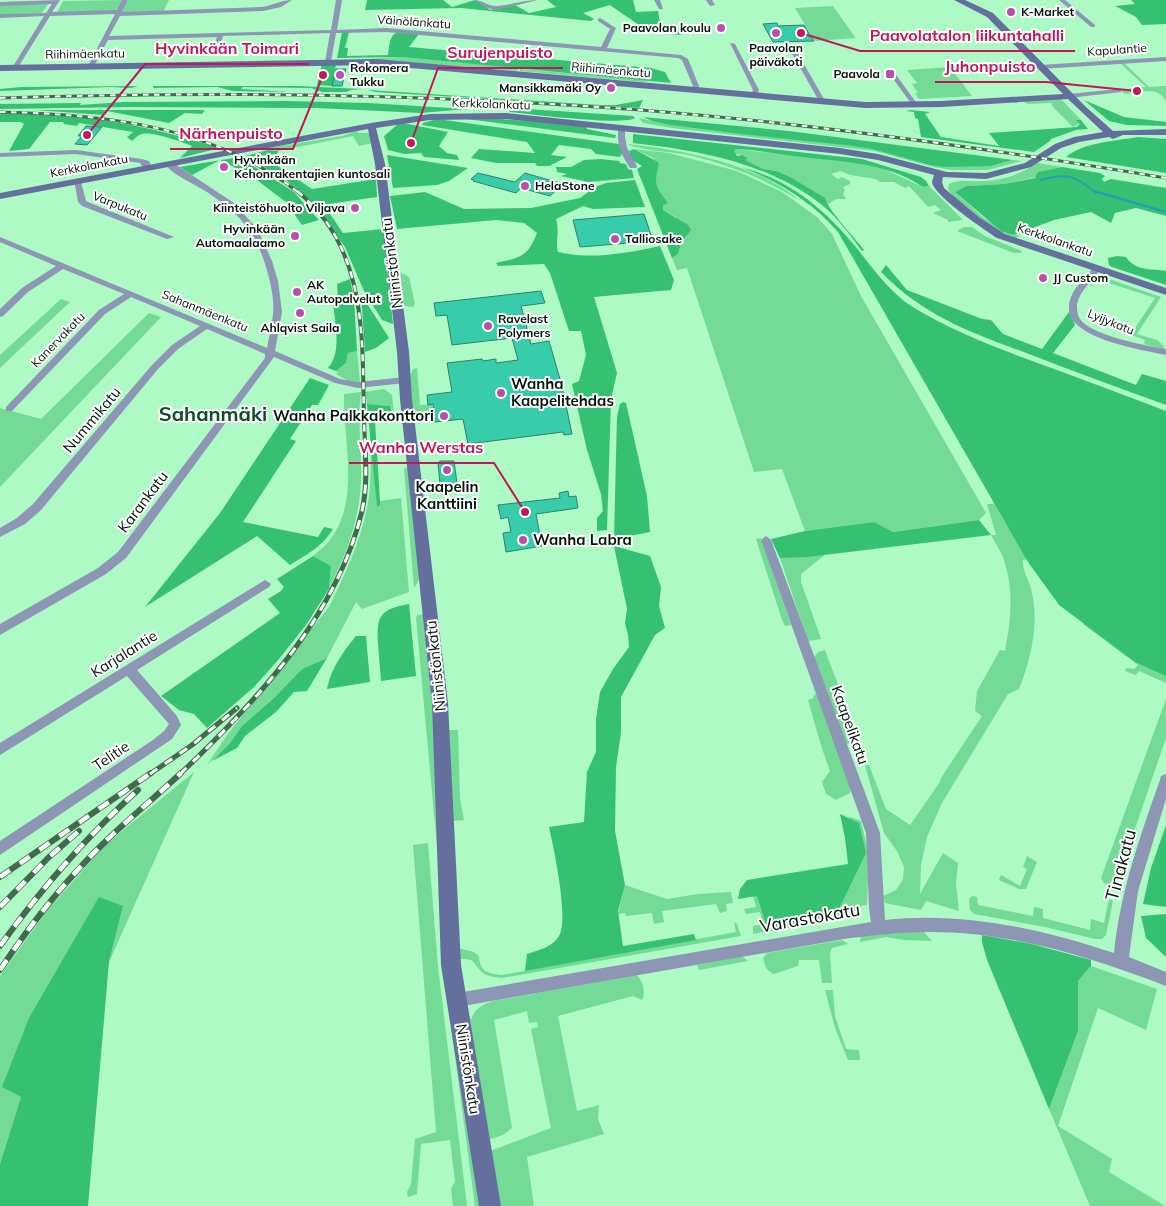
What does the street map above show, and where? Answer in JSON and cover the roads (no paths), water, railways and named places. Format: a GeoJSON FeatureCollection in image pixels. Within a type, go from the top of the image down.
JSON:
{"type":"FeatureCollection","features":[{"type":"Feature","properties":{"kind":"street"},"geometry":{"type":"LineString","coordinates":[[91,66],[108,38],[126,0]]}},
{"type":"Feature","properties":{"kind":"street"},"geometry":{"type":"LineString","coordinates":[[0,16],[263,9],[279,6],[289,0]]}},
{"type":"Feature","properties":{"kind":"street"},"geometry":{"type":"LineString","coordinates":[[328,62],[339,0]]}},
{"type":"Feature","properties":{"kind":"street"},"geometry":{"type":"LineString","coordinates":[[478,0],[496,8],[535,0]]}},
{"type":"Feature","properties":{"kind":"street"},"geometry":{"type":"LineString","coordinates":[[657,0],[661,8]]}},
{"type":"Feature","properties":{"kind":"street"},"geometry":{"type":"LineString","coordinates":[[1062,0],[1093,26]]}},
{"type":"Feature","properties":{"kind":"street"},"geometry":{"type":"LineString","coordinates":[[0,4],[57,1]]}},
{"type":"Feature","properties":{"kind":"street"},"geometry":{"type":"LineString","coordinates":[[15,68],[57,1]]}},
{"type":"Feature","properties":{"kind":"street"},"geometry":{"type":"LineString","coordinates":[[962,1],[990,15],[1108,135]]}},
{"type":"Feature","properties":{"kind":"street"},"geometry":{"type":"LineString","coordinates":[[600,20],[613,28],[603,50]]}},
{"type":"Feature","properties":{"kind":"street","name":"Väinölänkatu"},"geometry":{"type":"LineString","coordinates":[[108,38],[394,30],[681,57],[685,59],[689,68],[696,86],[695,90]]}},
{"type":"Feature","properties":{"kind":"street"},"geometry":{"type":"LineString","coordinates":[[214,54],[221,34]]}},
{"type":"Feature","properties":{"kind":"street"},"geometry":{"type":"LineString","coordinates":[[732,44],[756,90],[754,95]]}},
{"type":"Feature","properties":{"kind":"street"},"geometry":{"type":"LineString","coordinates":[[793,50],[822,101]]}},
{"type":"Feature","properties":{"kind":"street","name":"Kapulantie"},"geometry":{"type":"LineString","coordinates":[[1040,66],[1166,58]]}},
{"type":"Feature","properties":{"kind":"street","name":"Riihimäenkatu"},"geometry":{"type":"LineString","coordinates":[[0,68],[328,62],[410,64],[865,105],[914,105],[1069,96]]}},
{"type":"Feature","properties":{"kind":"street"},"geometry":{"type":"LineString","coordinates":[[890,69],[914,105]]}},
{"type":"Feature","properties":{"kind":"street"},"geometry":{"type":"LineString","coordinates":[[1069,96],[1119,91]]}},
{"type":"Feature","properties":{"kind":"street","name":"Kerkkolankatu"},"geometry":{"type":"LineString","coordinates":[[0,196],[371,126],[430,117],[481,115],[622,127],[860,154],[896,162],[942,176],[937,186],[976,220],[1001,236],[1166,292]]}},
{"type":"Feature","properties":{"kind":"street","name":"Niinistönkatu"},"geometry":{"type":"LineString","coordinates":[[371,126],[376,140],[380,164],[440,703],[451,965],[490,1206]]}},
{"type":"Feature","properties":{"kind":"street"},"geometry":{"type":"LineString","coordinates":[[622,127],[620,133],[622,142],[628,160],[633,166]]}},
{"type":"Feature","properties":{"kind":"street"},"geometry":{"type":"LineString","coordinates":[[942,176],[972,180],[1002,178],[1022,171],[1028,165],[1051,151],[1080,142],[1108,135],[1166,134]]}},
{"type":"Feature","properties":{"kind":"street"},"geometry":{"type":"LineString","coordinates":[[0,155],[76,152],[142,161],[146,163],[148,168]]}},
{"type":"Feature","properties":{"kind":"street","name":"Karankatu"},"geometry":{"type":"LineString","coordinates":[[0,630],[102,571],[122,555],[269,358],[278,312],[274,281],[262,245],[254,230],[231,205],[169,164]]}},
{"type":"Feature","properties":{"kind":"street","name":"Varpukatu"},"geometry":{"type":"LineString","coordinates":[[77,182],[82,202],[85,204],[170,237]]}},
{"type":"Feature","properties":{"kind":"street","name":"Sahanmäenkatu"},"geometry":{"type":"LineString","coordinates":[[0,239],[347,384],[363,385],[405,380]]}},
{"type":"Feature","properties":{"kind":"street"},"geometry":{"type":"LineString","coordinates":[[0,314],[25,290],[62,265]]}},
{"type":"Feature","properties":{"kind":"street","name":"Lyijykatu"},"geometry":{"type":"LineString","coordinates":[[1097,269],[1074,299],[1074,315],[1079,323],[1088,329],[1142,348],[1166,352]]}},
{"type":"Feature","properties":{"kind":"street","name":"Kanervakatu"},"geometry":{"type":"LineString","coordinates":[[9,409],[102,312],[131,293]]}},
{"type":"Feature","properties":{"kind":"street","name":"Nummikatu"},"geometry":{"type":"LineString","coordinates":[[0,533],[30,514],[154,367],[175,347],[207,325]]}},
{"type":"Feature","properties":{"kind":"street","name":"Kaapelikatu"},"geometry":{"type":"LineString","coordinates":[[766,540],[873,833],[876,908],[880,926]]}},
{"type":"Feature","properties":{"kind":"street","name":"Karjalantie"},"geometry":{"type":"LineString","coordinates":[[0,750],[265,584]]}},
{"type":"Feature","properties":{"kind":"street","name":"Telitie"},"geometry":{"type":"LineString","coordinates":[[0,849],[157,744],[173,730],[175,725],[173,720],[129,670]]}},
{"type":"Feature","properties":{"kind":"street","name":"Tinakatu"},"geometry":{"type":"LineString","coordinates":[[1122,961],[1122,945],[1133,881],[1166,780]]}},
{"type":"Feature","properties":{"kind":"street","name":"Varastokatu"},"geometry":{"type":"LineString","coordinates":[[457,1000],[880,926],[936,924],[1006,932],[1051,941],[1122,961],[1166,979]]}},
{"type":"Feature","properties":{"kind":"waterway"},"geometry":{"type":"LineString","coordinates":[[1041,180],[1057,176],[1070,177],[1096,193]]}},
{"type":"Feature","properties":{"kind":"waterway"},"geometry":{"type":"LineString","coordinates":[[1094,191],[1166,212]]}},
{"type":"Feature","properties":{"kind":"railway"},"geometry":{"type":"LineString","coordinates":[[0,98],[320,95],[481,100],[641,110],[773,122],[904,138],[1166,178]]}},
{"type":"Feature","properties":{"kind":"railway"},"geometry":{"type":"LineString","coordinates":[[0,112],[79,116],[118,121],[157,128],[195,138],[231,152],[266,170],[299,193]]}},
{"type":"Feature","properties":{"kind":"railway"},"geometry":{"type":"LineString","coordinates":[[299,193],[322,216],[340,245],[351,275],[362,341],[365,444]]}},
{"type":"Feature","properties":{"kind":"railway"},"geometry":{"type":"LineString","coordinates":[[180,774],[264,687],[290,655],[334,586],[350,549],[364,503],[365,443]]}},
{"type":"Feature","properties":{"kind":"railway"},"geometry":{"type":"LineString","coordinates":[[150,774],[192,745],[237,708]]}},
{"type":"Feature","properties":{"kind":"railway"},"geometry":{"type":"LineString","coordinates":[[0,877],[151,773]]}},
{"type":"Feature","properties":{"kind":"railway"},"geometry":{"type":"LineString","coordinates":[[0,970],[38,917],[65,884],[119,829],[181,773]]}},
{"type":"Feature","properties":{"kind":"railway"},"geometry":{"type":"LineString","coordinates":[[0,946],[65,864],[100,826],[138,790]]}},
{"type":"Feature","properties":{"kind":"railway"},"geometry":{"type":"LineString","coordinates":[[0,907],[49,857],[79,831]]}},
{"type":"Feature","properties":{"kind":"place","name":"K-Market"},"geometry":{"type":"Point","coordinates":[1011,12]}},
{"type":"Feature","properties":{"kind":"place","name":"Paavolan koulu"},"geometry":{"type":"Point","coordinates":[721,28]}},
{"type":"Feature","properties":{"kind":"place","name":"Paavolan päiväkoti"},"geometry":{"type":"Point","coordinates":[776,33]}},
{"type":"Feature","properties":{"kind":"place","name":"Paavolatalon liikuntahalli"},"geometry":{"type":"Point","coordinates":[801,33]}},
{"type":"Feature","properties":{"kind":"place","name":"Paavola"},"geometry":{"type":"Point","coordinates":[890,74]}},
{"type":"Feature","properties":{"kind":"place","name":"Närhenpuisto"},"geometry":{"type":"Point","coordinates":[323,75]}},
{"type":"Feature","properties":{"kind":"place","name":"Rokomera Tukku"},"geometry":{"type":"Point","coordinates":[340,75]}},
{"type":"Feature","properties":{"kind":"place","name":"Mansikkamäki Oy"},"geometry":{"type":"Point","coordinates":[611,88]}},
{"type":"Feature","properties":{"kind":"place","name":"Juhonpuisto"},"geometry":{"type":"Point","coordinates":[1137,91]}},
{"type":"Feature","properties":{"kind":"place","name":"Hyvinkään Toimari"},"geometry":{"type":"Point","coordinates":[87,135]}},
{"type":"Feature","properties":{"kind":"place","name":"Surujenpuisto"},"geometry":{"type":"Point","coordinates":[411,143]}},
{"type":"Feature","properties":{"kind":"place","name":"Hyvinkään Kehonrakentajien kuntosali"},"geometry":{"type":"Point","coordinates":[224,167]}},
{"type":"Feature","properties":{"kind":"place","name":"HelaStone"},"geometry":{"type":"Point","coordinates":[525,186]}},
{"type":"Feature","properties":{"kind":"place","name":"Kiinteistöhuolto Viljava"},"geometry":{"type":"Point","coordinates":[355,208]}},
{"type":"Feature","properties":{"kind":"place","name":"Hyvinkään Automaalaamo"},"geometry":{"type":"Point","coordinates":[295,236]}},
{"type":"Feature","properties":{"kind":"place","name":"Talliosake"},"geometry":{"type":"Point","coordinates":[615,239]}},
{"type":"Feature","properties":{"kind":"place","name":"JJ Custom"},"geometry":{"type":"Point","coordinates":[1043,278]}},
{"type":"Feature","properties":{"kind":"place","name":"AK Autopalvelut"},"geometry":{"type":"Point","coordinates":[297,292]}},
{"type":"Feature","properties":{"kind":"place","name":"Ahlqvist Saila"},"geometry":{"type":"Point","coordinates":[300,313]}},
{"type":"Feature","properties":{"kind":"place","name":"Ravelast Polymers"},"geometry":{"type":"Point","coordinates":[488,326]}},
{"type":"Feature","properties":{"kind":"place","name":"Wanha Kaapelitehdas"},"geometry":{"type":"Point","coordinates":[501,393]}},
{"type":"Feature","properties":{"kind":"place","name":"Wanha Palkkakonttori"},"geometry":{"type":"Point","coordinates":[444,416]}},
{"type":"Feature","properties":{"kind":"place","name":"Kaapelin Kanttiini"},"geometry":{"type":"Point","coordinates":[447,470]}},
{"type":"Feature","properties":{"kind":"place","name":"Wanha Werstas"},"geometry":{"type":"Point","coordinates":[525,512]}},
{"type":"Feature","properties":{"kind":"place","name":"Wanha Labra"},"geometry":{"type":"Point","coordinates":[523,540]}},
{"type":"Feature","properties":{"kind":"district","name":"Sahanmäki"},"geometry":{"type":"Point","coordinates":[213,414]}}]}
